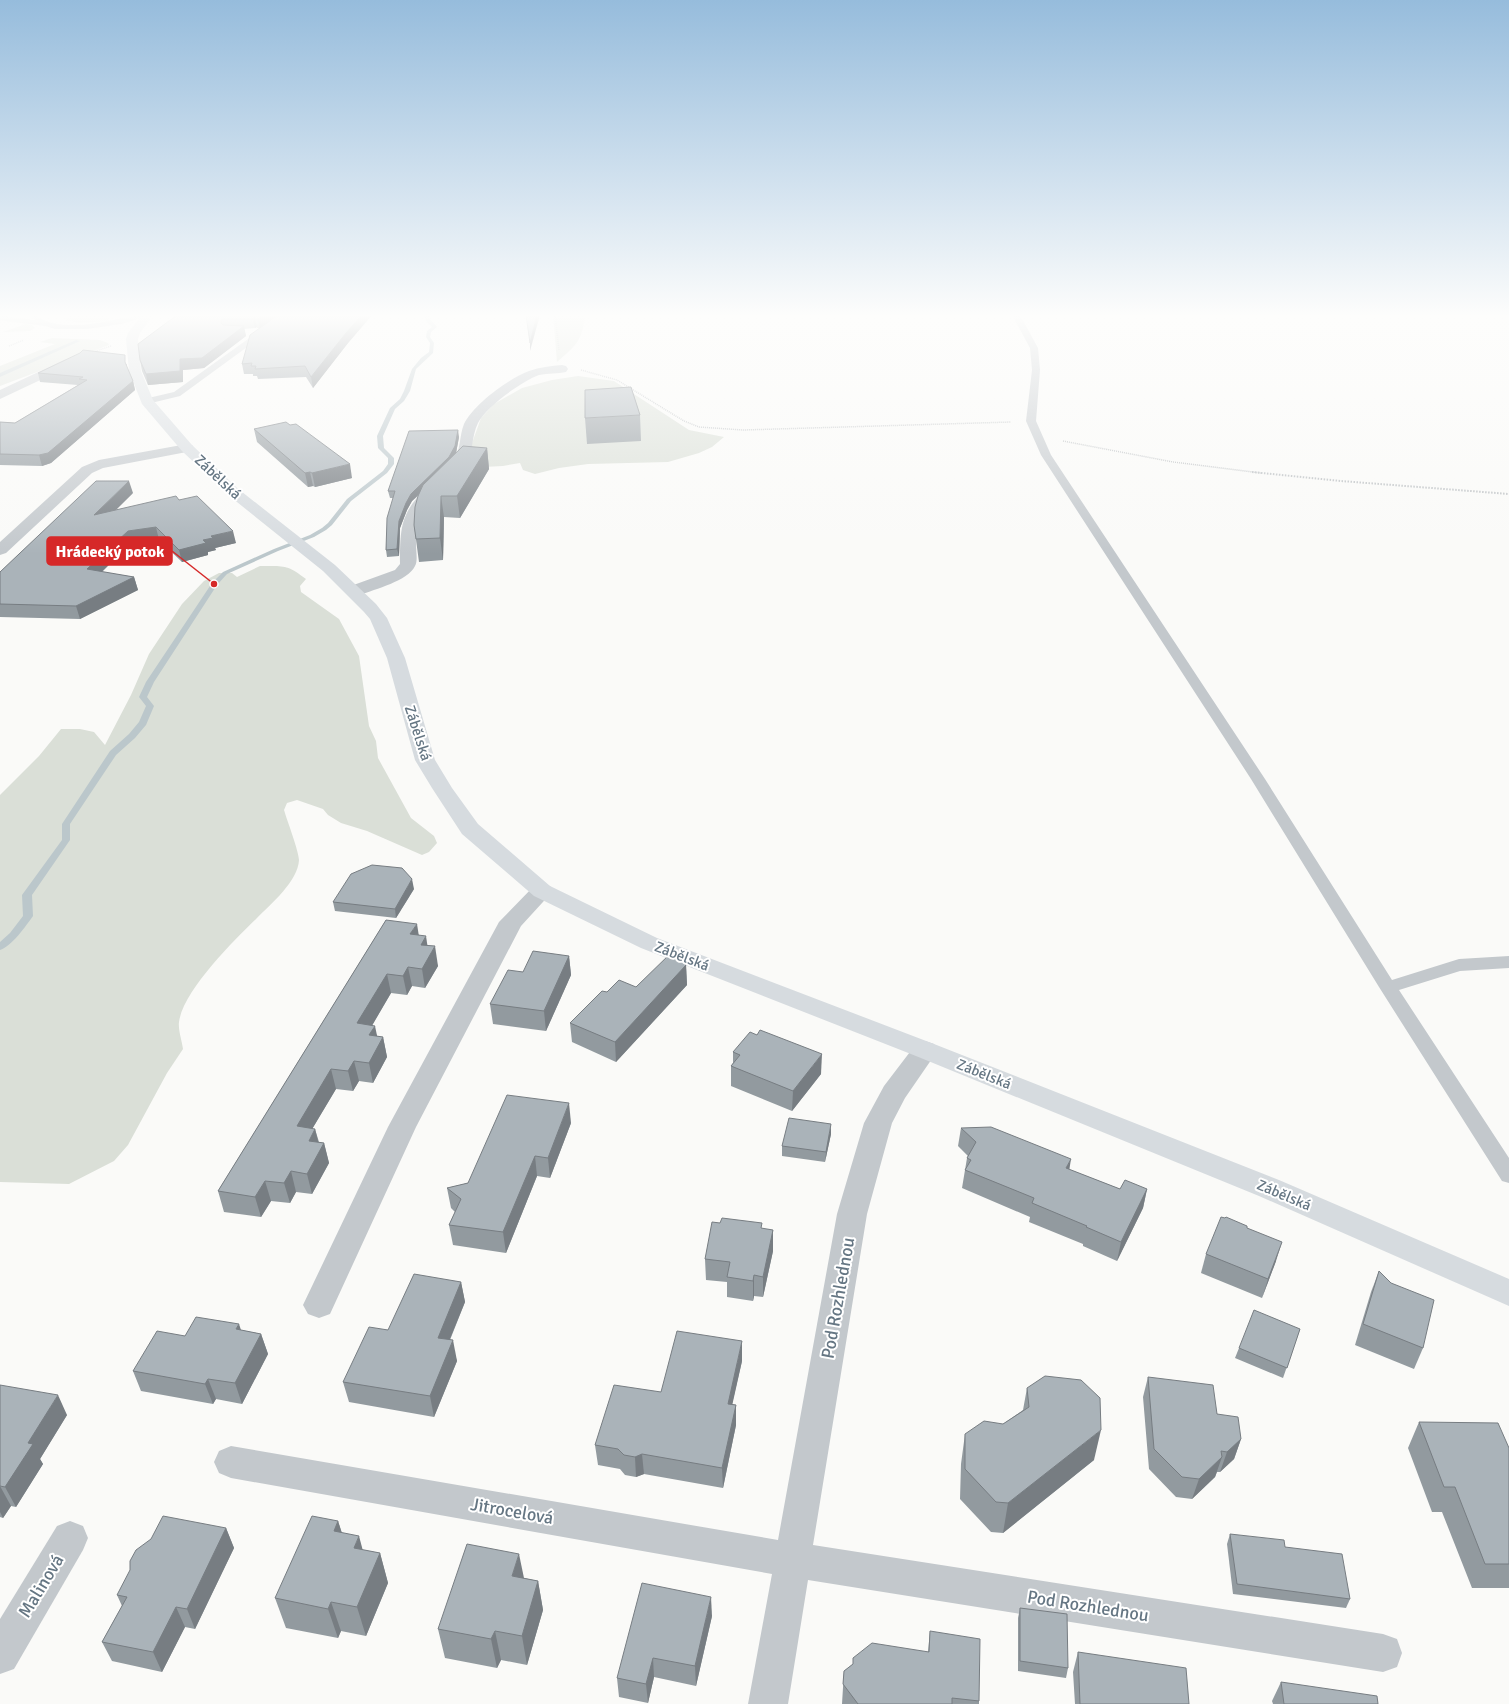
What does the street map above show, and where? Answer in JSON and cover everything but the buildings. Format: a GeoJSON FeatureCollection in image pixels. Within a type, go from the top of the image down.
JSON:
{"type":"FeatureCollection","features":[{"type":"Feature","properties":{"kind":"main road","name":"Zábělská"},"geometry":{"type":"LineString","coordinates":[[144,395],[147,401],[187,448],[232,491],[329,568],[354,591],[378,618],[396,658],[425,760],[470,829],[542,891],[649,943],[925,1050],[1269,1188],[1509,1293]]}},
{"type":"Feature","properties":{"kind":"street"},"geometry":{"type":"LineString","coordinates":[[354,591],[401,573],[408,565],[408,530],[413,511],[421,499],[460,462],[465,450],[470,426],[476,415],[486,405],[502,395]]}},
{"type":"Feature","properties":{"kind":"street"},"geometry":{"type":"LineString","coordinates":[[0,550],[87,470],[99,464],[187,448]]}},
{"type":"Feature","properties":{"kind":"street"},"geometry":{"type":"LineString","coordinates":[[319,1304],[402,1127],[511,922],[542,891]]}},
{"type":"Feature","properties":{"kind":"street","name":"Pod Rozhlednou"},"geometry":{"type":"LineString","coordinates":[[768,1704],[852,1214],[878,1123],[894,1093],[925,1050]]}},
{"type":"Feature","properties":{"kind":"street","name":"Jitrocelová"},"geometry":{"type":"LineString","coordinates":[[231,1462],[793,1560]]}},
{"type":"Feature","properties":{"kind":"street","name":"Malinová"},"geometry":{"type":"LineString","coordinates":[[0,1655],[70,1538]]}},
{"type":"Feature","properties":{"kind":"street","name":"Pod Rozhlednou"},"geometry":{"type":"LineString","coordinates":[[793,1560],[1383,1653]]}},
{"type":"Feature","properties":{"kind":"lane"},"geometry":{"type":"LineString","coordinates":[[147,401],[175,395]]}},
{"type":"Feature","properties":{"kind":"lane"},"geometry":{"type":"LineString","coordinates":[[1034,395],[1031,421],[1046,455],[1258,778],[1388,987],[1509,1175]]}},
{"type":"Feature","properties":{"kind":"lane"},"geometry":{"type":"LineString","coordinates":[[1388,987],[1459,965],[1509,962]]}},
{"type":"Feature","properties":{"kind":"path"},"geometry":{"type":"LineString","coordinates":[[640,395],[684,422],[699,427],[712,429],[743,430],[1031,421]]}},
{"type":"Feature","properties":{"kind":"path"},"geometry":{"type":"LineString","coordinates":[[1037,435],[1091,447],[1248,472],[1304,478],[1509,494]]}},
{"type":"Feature","properties":{"kind":"shaded area"},"geometry":{"type":"Polygon","coordinates":[[[511,395],[635,395],[689,430],[724,437],[712,447],[699,453],[668,462],[588,464],[559,468],[535,474],[523,470],[520,463],[503,466],[463,468],[481,418],[494,404],[511,395]]]}},
{"type":"Feature","properties":{"kind":"shaded area"},"geometry":{"type":"Polygon","coordinates":[[[260,566],[289,568],[300,574],[306,579],[300,586],[301,592],[339,619],[359,656],[369,726],[376,741],[378,758],[411,818],[434,836],[437,843],[429,852],[422,855],[367,831],[341,823],[328,815],[323,809],[297,800],[287,803],[284,810],[299,860],[294,876],[283,892],[223,952],[199,981],[183,1010],[179,1022],[183,1049],[167,1073],[128,1145],[114,1161],[69,1184],[0,1182],[0,795],[39,756],[61,729],[80,729],[94,732],[105,745],[131,695],[149,654],[182,604],[204,581],[219,573],[232,573],[237,577],[260,566]]]}},
{"type":"Feature","properties":{"kind":"waterway"},"geometry":{"type":"LineString","coordinates":[[0,947],[13,935],[28,916],[27,895],[66,840],[66,824],[113,753],[132,736],[143,723],[150,706],[143,697],[150,682],[214,584],[225,573],[276,550],[312,536],[324,529],[330,524],[349,500],[385,472],[391,464],[391,458],[381,448],[380,436],[393,408],[402,400],[405,395]]}},
{"type":"Feature","properties":{"kind":"place","name":"Hrádecký potok"},"geometry":{"type":"Point","coordinates":[214,584]}}]}
